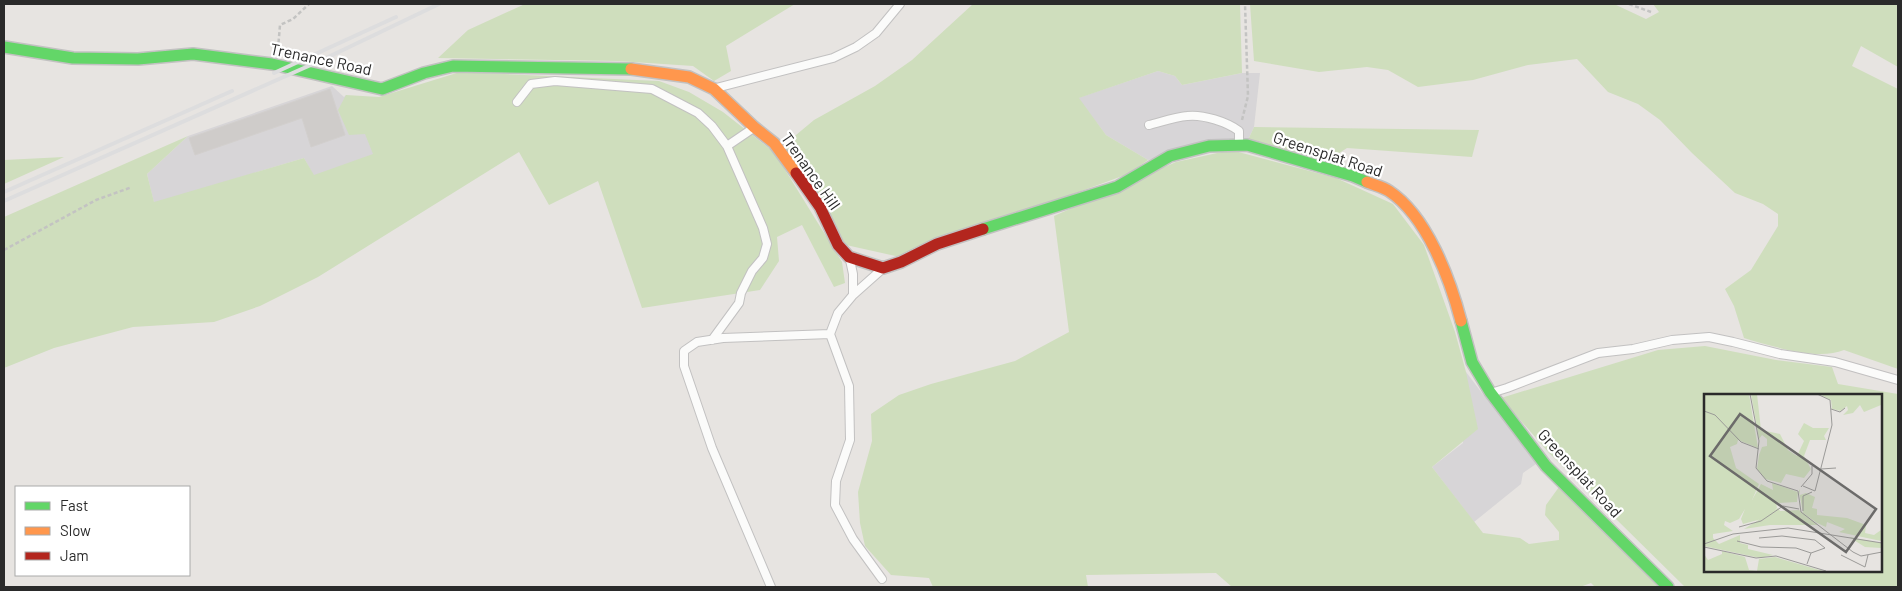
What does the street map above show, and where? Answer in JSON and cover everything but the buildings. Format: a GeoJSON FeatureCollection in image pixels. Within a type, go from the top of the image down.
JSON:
{"type":"FeatureCollection","features":[{"type":"Feature","properties":{"kind":"street","name":"Trenance Road"},"geometry":{"type":"LineString","coordinates":[[4,47],[73,58],[138,59],[193,54],[277,66],[382,89],[424,73],[453,66],[635,70],[689,77]]}},
{"type":"Feature","properties":{"kind":"street","name":"Trenance Hill"},"geometry":{"type":"LineString","coordinates":[[689,77],[714,89],[774,143],[820,207],[838,245],[849,257]]}},
{"type":"Feature","properties":{"kind":"street","name":"Greensplat Road"},"geometry":{"type":"LineString","coordinates":[[882,268],[901,262],[937,244],[1117,187],[1170,156],[1209,146],[1247,144],[1353,176],[1389,191],[1413,213],[1434,245],[1459,314],[1472,362],[1490,392],[1546,466],[1668,587]]}},
{"type":"Feature","properties":{"kind":"street"},"geometry":{"type":"LineString","coordinates":[[849,257],[882,268]]}},
{"type":"Feature","properties":{"kind":"lane"},"geometry":{"type":"LineString","coordinates":[[714,89],[833,58],[856,47],[876,33],[900,4]]}},
{"type":"Feature","properties":{"kind":"lane"},"geometry":{"type":"LineString","coordinates":[[518,102],[531,84],[555,81],[652,89],[698,113],[712,126],[727,146],[763,228],[767,244],[763,258],[752,271],[741,293],[739,303],[712,340]]}},
{"type":"Feature","properties":{"kind":"lane"},"geometry":{"type":"LineString","coordinates":[[1149,125],[1188,116],[1229,124],[1239,131],[1239,145]]}},
{"type":"Feature","properties":{"kind":"lane"},"geometry":{"type":"LineString","coordinates":[[727,146],[754,127]]}},
{"type":"Feature","properties":{"kind":"lane"},"geometry":{"type":"LineString","coordinates":[[849,257],[853,274],[853,295]]}},
{"type":"Feature","properties":{"kind":"lane"},"geometry":{"type":"LineString","coordinates":[[882,268],[853,295],[838,313],[830,334],[849,386],[850,440],[836,481],[835,505],[853,539],[882,579]]}},
{"type":"Feature","properties":{"kind":"lane"},"geometry":{"type":"LineString","coordinates":[[771,587],[712,448],[684,366],[684,351],[697,342],[712,340],[830,334]]}},
{"type":"Feature","properties":{"kind":"lane"},"geometry":{"type":"LineString","coordinates":[[1490,392],[1507,388],[1598,353],[1633,349],[1672,340],[1709,337],[1780,354],[1835,362],[1898,380]]}},
{"type":"Feature","properties":{"kind":"path"},"geometry":{"type":"LineString","coordinates":[[277,66],[280,25],[294,18],[309,4]]}},
{"type":"Feature","properties":{"kind":"path"},"geometry":{"type":"LineString","coordinates":[[1239,131],[1248,96],[1245,4]]}},
{"type":"Feature","properties":{"kind":"path"},"geometry":{"type":"LineString","coordinates":[[1629,4],[1651,12]]}},
{"type":"Feature","properties":{"kind":"path"},"geometry":{"type":"LineString","coordinates":[[4,250],[96,200],[132,187]]}},
{"type":"Feature","properties":{"kind":"shaded area"},"geometry":{"type":"Polygon","coordinates":[[[1158,71],[1175,76],[1182,85],[1242,73],[1260,73],[1254,127],[1248,140],[1148,160],[1106,135],[1078,98],[1158,71]]]}},
{"type":"Feature","properties":{"kind":"shaded area"},"geometry":{"type":"Polygon","coordinates":[[[332,86],[344,97],[346,95],[356,101],[408,139],[319,185],[304,158],[154,203],[147,174],[188,136],[332,86]]]}},
{"type":"Feature","properties":{"kind":"shaded area"},"geometry":{"type":"Polygon","coordinates":[[[1466,372],[1536,464],[1523,473],[1521,484],[1474,522],[1432,467],[1463,443],[1466,372]]]}},
{"type":"Feature","properties":{"kind":"green space"},"geometry":{"type":"Polygon","coordinates":[[[525,4],[795,4],[726,46],[731,71],[714,81],[693,66],[618,61],[438,58],[468,30],[525,4]]]}},
{"type":"Feature","properties":{"kind":"green space"},"geometry":{"type":"Polygon","coordinates":[[[973,4],[1240,4],[1242,73],[1182,85],[1175,76],[1158,71],[1079,98],[1106,135],[1148,160],[1128,174],[900,257],[846,245],[784,145],[814,120],[875,86],[912,60],[973,4]]]}},
{"type":"Feature","properties":{"kind":"green space"},"geometry":{"type":"Polygon","coordinates":[[[1250,4],[1614,4],[1646,19],[1659,12],[1653,4],[1898,4],[1898,67],[1861,46],[1852,66],[1898,89],[1898,369],[1844,350],[1821,354],[1808,353],[1780,348],[1744,338],[1734,306],[1725,289],[1751,270],[1778,226],[1778,214],[1763,204],[1735,193],[1660,120],[1638,104],[1608,92],[1577,59],[1528,65],[1473,80],[1418,87],[1388,70],[1367,67],[1319,72],[1254,61],[1250,4]]]}},
{"type":"Feature","properties":{"kind":"green space"},"geometry":{"type":"Polygon","coordinates":[[[460,72],[659,81],[689,92],[723,112],[774,152],[842,262],[845,283],[834,287],[802,225],[777,237],[779,261],[760,290],[642,308],[598,181],[549,205],[519,152],[318,277],[260,306],[214,322],[133,327],[54,348],[4,368],[4,217],[188,136],[147,174],[154,202],[304,158],[314,175],[373,154],[365,134],[349,135],[338,110],[346,95],[379,97],[460,72]]]}},
{"type":"Feature","properties":{"kind":"green space"},"geometry":{"type":"Polygon","coordinates":[[[1254,127],[1479,130],[1472,157],[1347,148],[1327,161],[1248,140],[1254,127]]]}},
{"type":"Feature","properties":{"kind":"green space"},"geometry":{"type":"Polygon","coordinates":[[[1231,150],[1336,178],[1393,204],[1424,245],[1455,332],[1478,429],[1432,467],[1483,533],[1520,538],[1529,544],[1559,540],[1559,532],[1545,515],[1546,505],[1559,487],[1659,587],[1595,587],[1591,583],[1580,587],[1232,587],[1216,573],[1086,575],[1088,587],[933,587],[929,578],[891,575],[865,546],[860,523],[858,492],[872,441],[871,414],[899,395],[931,384],[1015,361],[1069,332],[1054,216],[1176,162],[1231,150]]]}},
{"type":"Feature","properties":{"kind":"green space"},"geometry":{"type":"Polygon","coordinates":[[[64,157],[4,184],[4,160],[64,157]]]}},
{"type":"Feature","properties":{"kind":"green space"},"geometry":{"type":"Polygon","coordinates":[[[1705,346],[1776,360],[1832,367],[1838,384],[1898,394],[1898,587],[1685,587],[1549,453],[1501,398],[1658,350],[1705,346]]]}},
{"type":"Feature","properties":{"kind":"railway"},"geometry":{"type":"LineString","coordinates":[[4,201],[322,60],[439,4]]}},
{"type":"Feature","properties":{"kind":"railway"},"geometry":{"type":"LineString","coordinates":[[274,73],[396,17]]}},
{"type":"Feature","properties":{"kind":"railway"},"geometry":{"type":"LineString","coordinates":[[4,192],[232,91]]}},
{"type":"Feature","properties":{"kind":"traffic: fast"},"geometry":{"type":"LineString","coordinates":[[4,47],[73,58],[138,59],[193,54],[272,64],[382,89],[424,73],[453,66],[631,69]]}},
{"type":"Feature","properties":{"kind":"traffic: fast"},"geometry":{"type":"LineString","coordinates":[[983,229],[1117,187],[1170,156],[1209,146],[1247,145],[1353,176],[1367,182]]}},
{"type":"Feature","properties":{"kind":"traffic: fast"},"geometry":{"type":"LineString","coordinates":[[1461,321],[1472,362],[1490,392],[1546,466],[1668,587]]}},
{"type":"Feature","properties":{"kind":"traffic: slow"},"geometry":{"type":"LineString","coordinates":[[631,69],[689,77],[714,89],[774,143],[796,173]]}},
{"type":"Feature","properties":{"kind":"traffic: slow"},"geometry":{"type":"LineString","coordinates":[[1367,182],[1389,191],[1403,202],[1426,232],[1443,268],[1461,321]]}},
{"type":"Feature","properties":{"kind":"traffic: jam"},"geometry":{"type":"LineString","coordinates":[[796,173],[820,207],[838,245],[849,257],[883,268],[901,262],[937,244],[983,229]]}}]}
